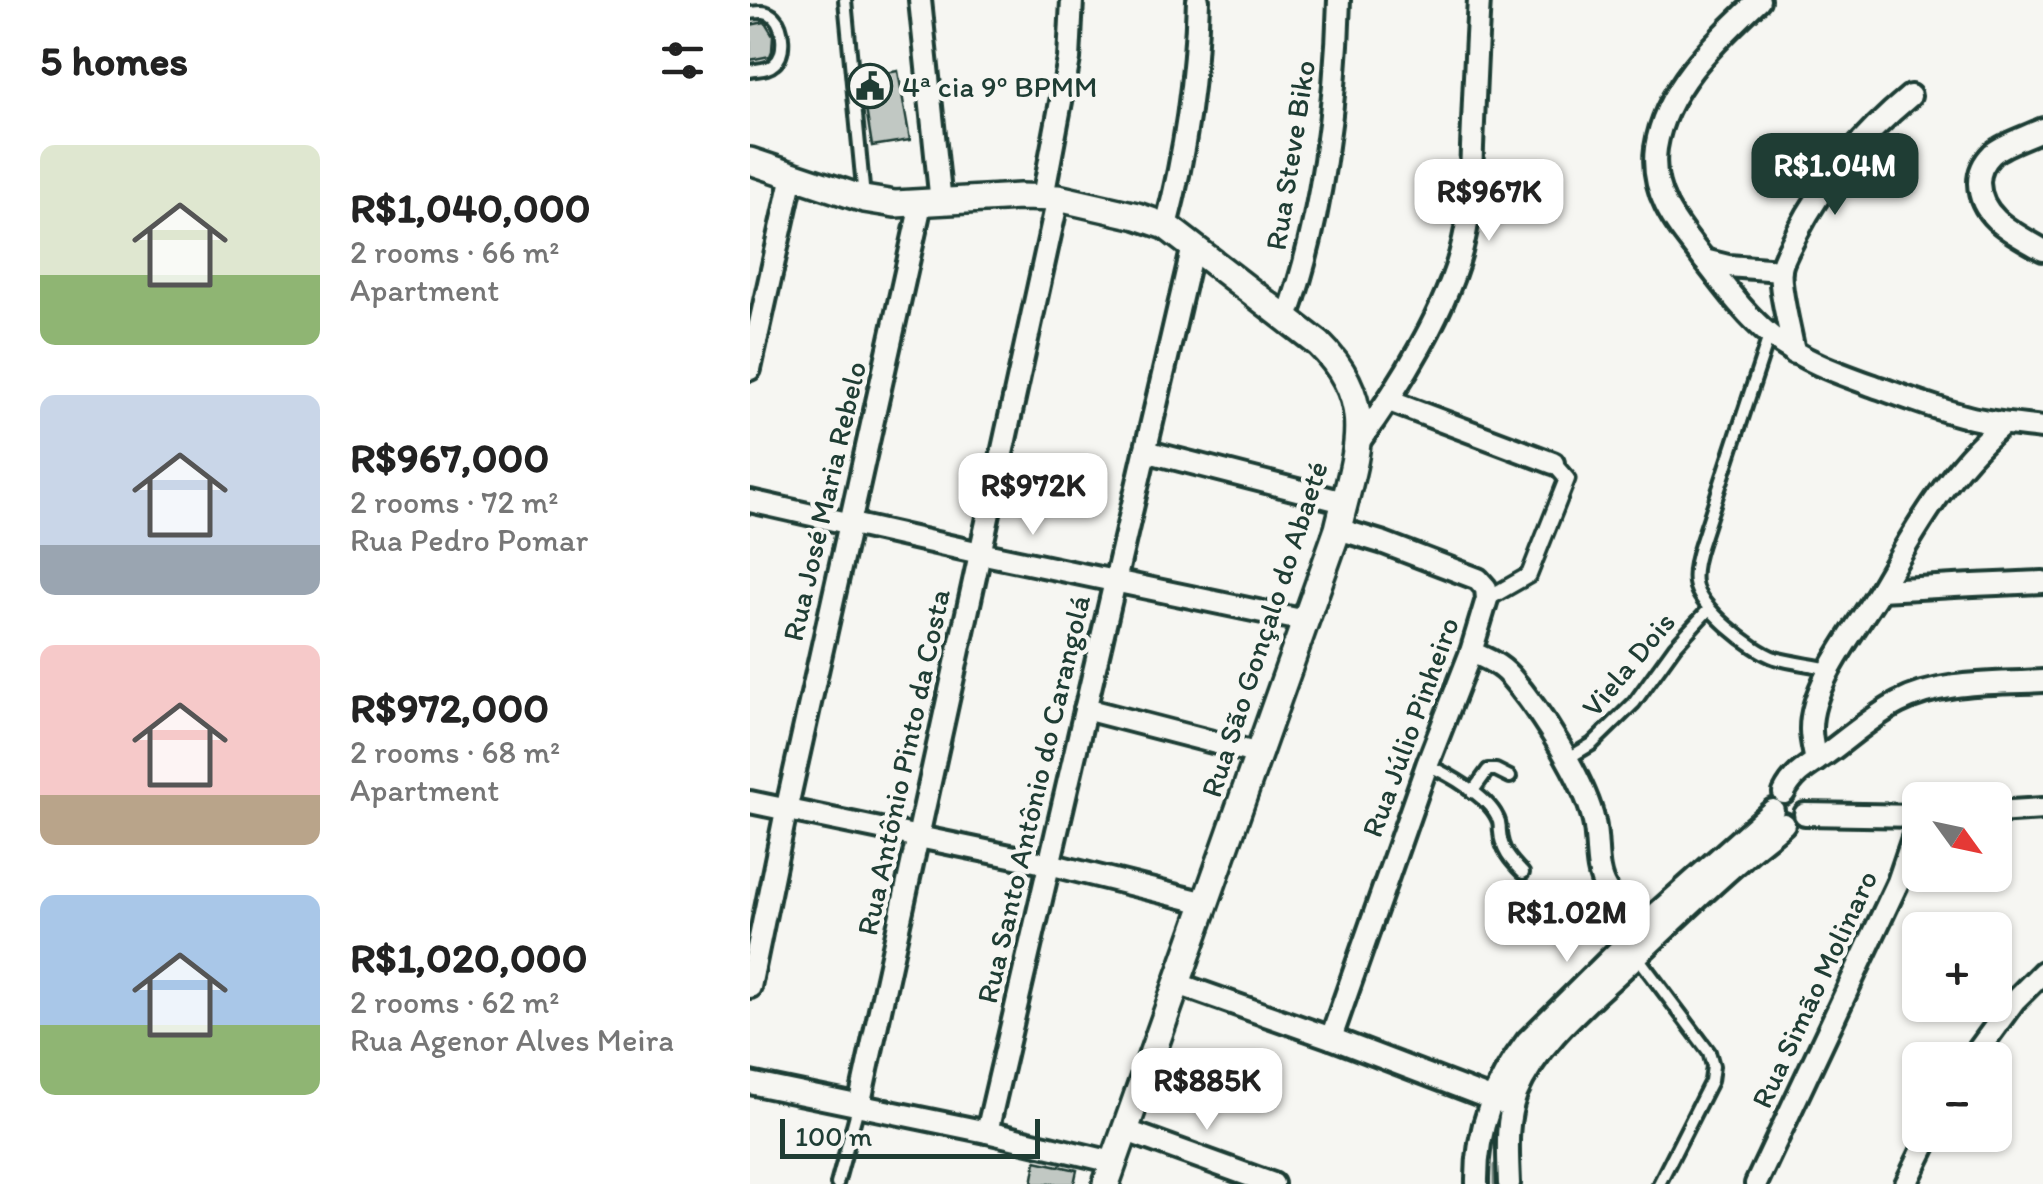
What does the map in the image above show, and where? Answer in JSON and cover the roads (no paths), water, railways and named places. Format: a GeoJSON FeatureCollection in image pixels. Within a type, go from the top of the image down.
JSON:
{"type":"FeatureCollection","features":[{"type":"Feature","properties":{"kind":"street","name":"Rua José Maria Rebelo"},"geometry":{"type":"LineString","coordinates":[[750,986],[849,525],[931,203],[920,0]]}},
{"type":"Feature","properties":{"kind":"street","name":"Rua Antônio Pinto da Costa"},"geometry":{"type":"LineString","coordinates":[[859,1106],[980,554],[1050,198],[1069,58],[1072,0]]}},
{"type":"Feature","properties":{"kind":"street"},"geometry":{"type":"LineString","coordinates":[[1166,226],[1189,102],[1198,0]]}},
{"type":"Feature","properties":{"kind":"street","name":"Rua Steve Biko"},"geometry":{"type":"LineString","coordinates":[[1287,318],[1314,223],[1337,60],[1339,0]]}},
{"type":"Feature","properties":{"kind":"street"},"geometry":{"type":"LineString","coordinates":[[1358,444],[1389,400],[1457,266],[1470,197],[1479,0]]}},
{"type":"Feature","properties":{"kind":"street"},"geometry":{"type":"LineString","coordinates":[[1759,0],[1689,75],[1674,98],[1657,144],[1655,166],[1658,190],[1669,214],[1746,312],[1794,353],[1839,374],[1932,407],[1970,418],[2043,428]]}},
{"type":"Feature","properties":{"kind":"street"},"geometry":{"type":"LineString","coordinates":[[1794,353],[1780,270],[1804,219],[1850,153],[1875,125],[1910,96]]}},
{"type":"Feature","properties":{"kind":"street"},"geometry":{"type":"LineString","coordinates":[[2043,129],[1995,152],[1980,174],[1979,190],[1996,220],[2043,250]]}},
{"type":"Feature","properties":{"kind":"street","name":"Rua São Gonçalo do Abaeté"},"geometry":{"type":"LineString","coordinates":[[750,161],[864,199],[896,204],[1050,198],[1117,210],[1166,226],[1320,344],[1342,370],[1349,386],[1359,418],[1358,444],[1338,528],[1109,1173]]}},
{"type":"Feature","properties":{"kind":"street"},"geometry":{"type":"LineString","coordinates":[[750,369],[794,175]]}},
{"type":"Feature","properties":{"kind":"street","name":"Rua Santo Antônio do Carangolá"},"geometry":{"type":"LineString","coordinates":[[987,1132],[1192,246]]}},
{"type":"Feature","properties":{"kind":"street"},"geometry":{"type":"LineString","coordinates":[[1704,260],[1780,270]]}},
{"type":"Feature","properties":{"kind":"street"},"geometry":{"type":"LineString","coordinates":[[1389,400],[1553,463],[1567,479],[1529,575],[1487,599]]}},
{"type":"Feature","properties":{"kind":"street"},"geometry":{"type":"LineString","coordinates":[[1812,764],[1812,713],[1822,682],[1953,475],[1979,444],[2003,424]]}},
{"type":"Feature","properties":{"kind":"street"},"geometry":{"type":"LineString","coordinates":[[1145,450],[1344,502]]}},
{"type":"Feature","properties":{"kind":"street"},"geometry":{"type":"LineString","coordinates":[[750,501],[980,554],[1306,621]]}},
{"type":"Feature","properties":{"kind":"street","name":"Rua Júlio Pinheiro"},"geometry":{"type":"LineString","coordinates":[[1331,1038],[1487,599],[1486,588],[1478,579],[1338,528]]}},
{"type":"Feature","properties":{"kind":"street"},"geometry":{"type":"LineString","coordinates":[[1880,590],[2043,582]]}},
{"type":"Feature","properties":{"kind":"street"},"geometry":{"type":"LineString","coordinates":[[1471,652],[1510,676],[1567,760],[1590,803],[1606,890],[1615,900],[1649,920]]}},
{"type":"Feature","properties":{"kind":"street"},"geometry":{"type":"LineString","coordinates":[[1509,1184],[1506,1144],[1512,1107],[1528,1071],[1583,1006],[1744,857],[1789,807],[1794,776],[1862,726],[1917,694],[1974,685],[2043,681]]}},
{"type":"Feature","properties":{"kind":"street"},"geometry":{"type":"LineString","coordinates":[[1085,709],[1259,754]]}},
{"type":"Feature","properties":{"kind":"street"},"geometry":{"type":"LineString","coordinates":[[750,802],[1049,864],[1206,903]]}},
{"type":"Feature","properties":{"kind":"street"},"geometry":{"type":"LineString","coordinates":[[1478,1184],[1478,1148],[1500,1080],[1527,1041],[1649,920],[1789,807],[1902,815]]}},
{"type":"Feature","properties":{"kind":"street"},"geometry":{"type":"LineString","coordinates":[[2012,811],[2043,810]]}},
{"type":"Feature","properties":{"kind":"street","name":"Rua Simão Molinaro"},"geometry":{"type":"LineString","coordinates":[[1756,1184],[1902,870]]}},
{"type":"Feature","properties":{"kind":"street"},"geometry":{"type":"LineString","coordinates":[[1983,1042],[2014,1000],[2043,972]]}},
{"type":"Feature","properties":{"kind":"street"},"geometry":{"type":"LineString","coordinates":[[1178,984],[1512,1107]]}},
{"type":"Feature","properties":{"kind":"street"},"geometry":{"type":"LineString","coordinates":[[750,1083],[987,1132],[1109,1173]]}},
{"type":"Feature","properties":{"kind":"street"},"geometry":{"type":"LineString","coordinates":[[1124,1130],[1274,1184]]}},
{"type":"Feature","properties":{"kind":"street"},"geometry":{"type":"LineString","coordinates":[[1478,1148],[1506,1144]]}},
{"type":"Feature","properties":{"kind":"street"},"geometry":{"type":"LineString","coordinates":[[1906,1184],[1922,1152]]}},
{"type":"Feature","properties":{"kind":"lane"},"geometry":{"type":"LineString","coordinates":[[845,0],[864,199]]}},
{"type":"Feature","properties":{"kind":"lane"},"geometry":{"type":"LineString","coordinates":[[750,13],[761,11],[778,22],[782,50],[775,64],[750,71]]}},
{"type":"Feature","properties":{"kind":"lane"},"geometry":{"type":"LineString","coordinates":[[1709,609],[1694,584],[1695,564],[1769,335]]}},
{"type":"Feature","properties":{"kind":"lane","name":"Viela Dois"},"geometry":{"type":"LineString","coordinates":[[1567,760],[1592,744],[1634,703],[1675,646],[1709,609],[1764,653],[1830,669]]}},
{"type":"Feature","properties":{"kind":"lane"},"geometry":{"type":"LineString","coordinates":[[1428,764],[1462,784],[1497,816],[1505,851],[1523,872]]}},
{"type":"Feature","properties":{"kind":"lane"},"geometry":{"type":"LineString","coordinates":[[1472,792],[1488,770],[1510,777]]}},
{"type":"Feature","properties":{"kind":"lane"},"geometry":{"type":"LineString","coordinates":[[1637,956],[1709,1052],[1713,1066],[1711,1081],[1659,1184]]}},
{"type":"Feature","properties":{"kind":"lane"},"geometry":{"type":"LineString","coordinates":[[836,1184],[859,1106]]}},
{"type":"Feature","properties":{"kind":"waterway"},"geometry":{"type":"LineString","coordinates":[[1495,1166],[1495,1184]]}},
{"type":"Feature","properties":{"kind":"place","name":"4ª cia 9º BPMM"},"geometry":{"type":"Point","coordinates":[870,86]}}]}
